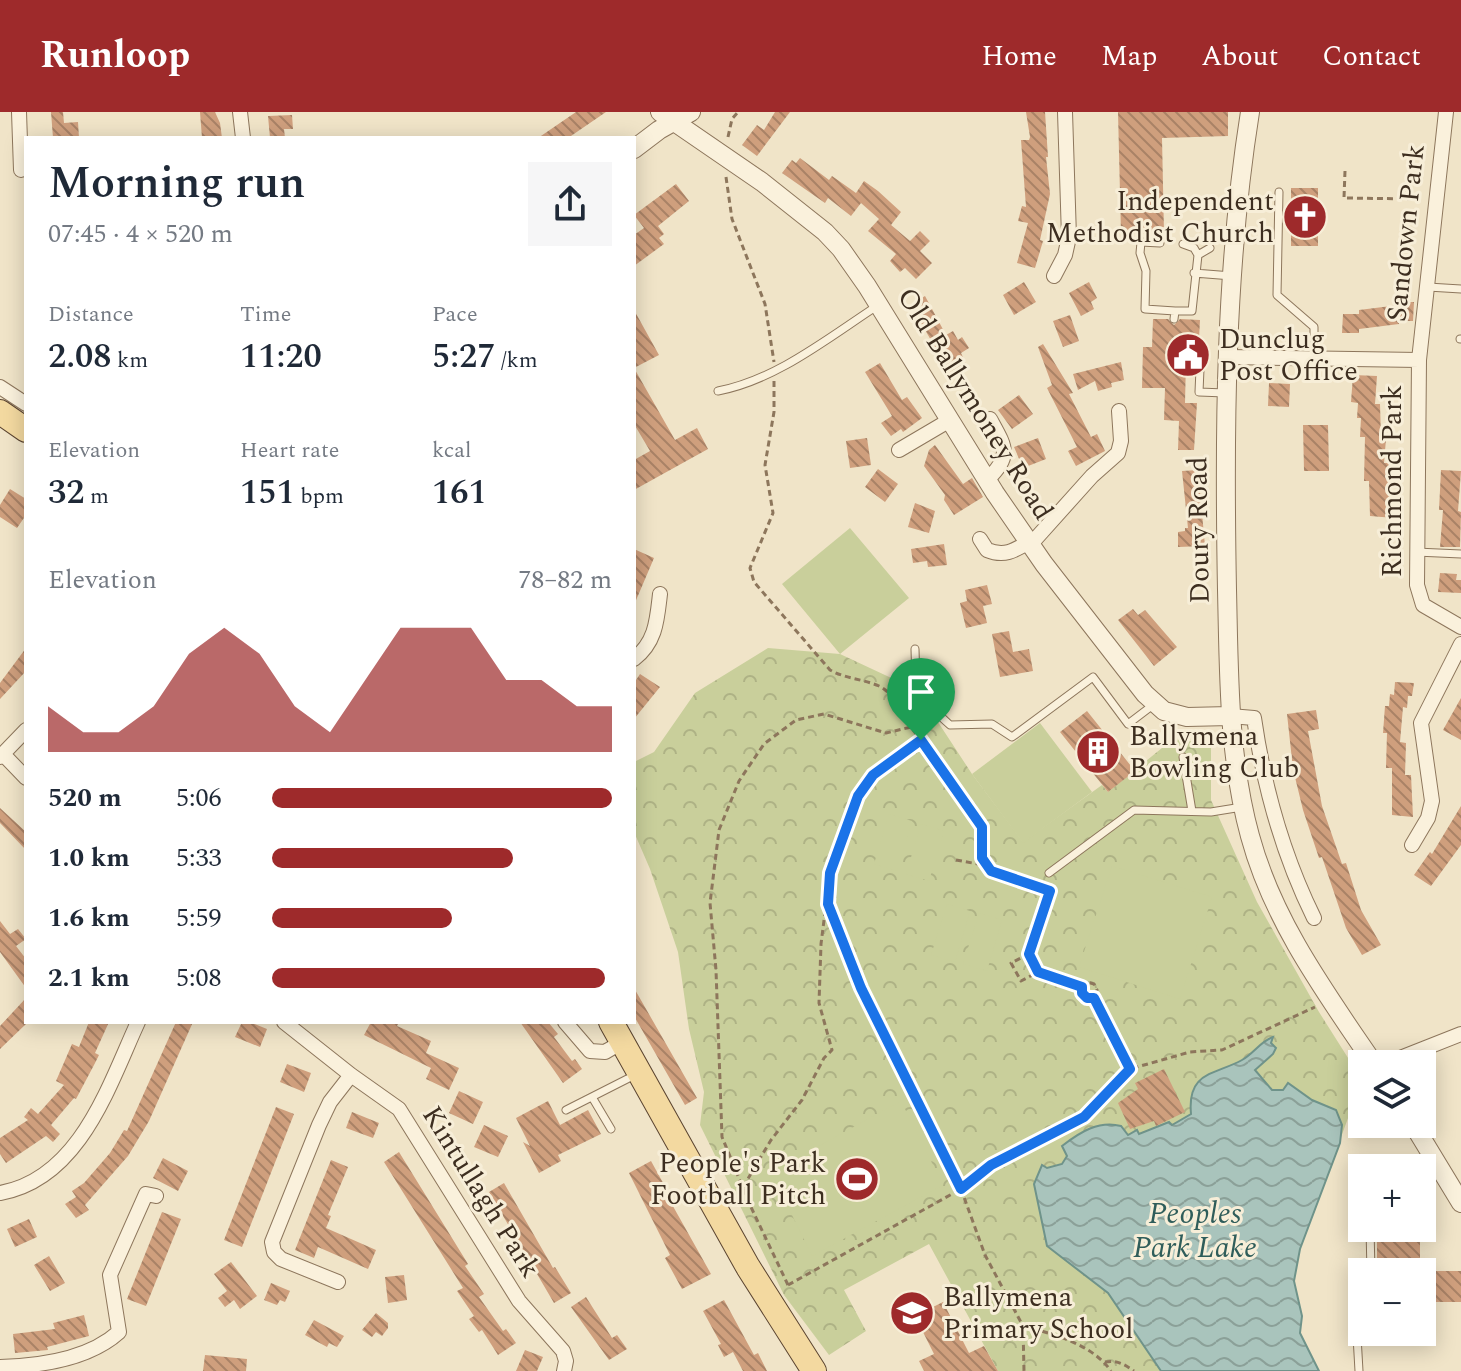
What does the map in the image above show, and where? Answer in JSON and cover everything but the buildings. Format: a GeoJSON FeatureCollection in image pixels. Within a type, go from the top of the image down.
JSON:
{"type":"FeatureCollection","features":[{"type":"Feature","properties":{"kind":"main road"},"geometry":{"type":"LineString","coordinates":[[0,412],[24,429]]}},
{"type":"Feature","properties":{"kind":"main road"},"geometry":{"type":"LineString","coordinates":[[616,1032],[767,1297],[814,1371]]}},
{"type":"Feature","properties":{"kind":"street"},"geometry":{"type":"LineString","coordinates":[[19,112],[21,170]]}},
{"type":"Feature","properties":{"kind":"street"},"geometry":{"type":"LineString","coordinates":[[240,112],[243,136]]}},
{"type":"Feature","properties":{"kind":"street"},"geometry":{"type":"LineString","coordinates":[[1054,276],[1065,255],[1069,237],[1065,112]]}},
{"type":"Feature","properties":{"kind":"street","name":"Doury Road"},"geometry":{"type":"LineString","coordinates":[[1250,112],[1243,159],[1229,357],[1225,482],[1230,716],[1250,837],[1274,906],[1329,1000],[1364,1050]]}},
{"type":"Feature","properties":{"kind":"street","name":"Sandown Park"},"geometry":{"type":"LineString","coordinates":[[1419,360],[1446,112]]}},
{"type":"Feature","properties":{"kind":"street"},"geometry":{"type":"LineString","coordinates":[[636,147],[676,115]]}},
{"type":"Feature","properties":{"kind":"street","name":"Old Ballymoney Road"},"geometry":{"type":"LineString","coordinates":[[676,115],[825,232],[841,249],[1030,543],[1145,694],[1164,711],[1187,717],[1230,716]]}},
{"type":"Feature","properties":{"kind":"street"},"geometry":{"type":"LineString","coordinates":[[1229,357],[1419,360]]}},
{"type":"Feature","properties":{"kind":"street","name":"Richmond Park"},"geometry":{"type":"LineString","coordinates":[[1419,360],[1417,593],[1423,605],[1461,627]]}},
{"type":"Feature","properties":{"kind":"street"},"geometry":{"type":"LineString","coordinates":[[0,387],[24,403]]}},
{"type":"Feature","properties":{"kind":"street"},"geometry":{"type":"LineString","coordinates":[[980,539],[987,550],[1002,554],[1030,543],[1118,453],[1121,441],[1119,411]]}},
{"type":"Feature","properties":{"kind":"street"},"geometry":{"type":"LineString","coordinates":[[987,480],[1005,456],[1003,442],[990,419]]}},
{"type":"Feature","properties":{"kind":"street"},"geometry":{"type":"LineString","coordinates":[[899,450],[950,420]]}},
{"type":"Feature","properties":{"kind":"street"},"geometry":{"type":"LineString","coordinates":[[636,657],[647,648],[653,635],[660,594]]}},
{"type":"Feature","properties":{"kind":"street"},"geometry":{"type":"LineString","coordinates":[[1412,845],[1428,818],[1432,801],[1421,723],[1461,644]]}},
{"type":"Feature","properties":{"kind":"street"},"geometry":{"type":"LineString","coordinates":[[1230,716],[1254,718],[1260,764],[1271,803],[1290,864],[1314,918]]}},
{"type":"Feature","properties":{"kind":"street"},"geometry":{"type":"LineString","coordinates":[[24,732],[2,755],[24,776]]}},
{"type":"Feature","properties":{"kind":"street"},"geometry":{"type":"LineString","coordinates":[[0,1193],[39,1177],[69,1151],[100,1105],[137,1024]]}},
{"type":"Feature","properties":{"kind":"street"},"geometry":{"type":"LineString","coordinates":[[566,1024],[580,1043],[594,1053],[605,1052],[616,1032]]}},
{"type":"Feature","properties":{"kind":"street","name":"Kintullagh Park"},"geometry":{"type":"LineString","coordinates":[[288,1025],[351,1075],[387,1098],[402,1114],[519,1301],[558,1346],[565,1358],[564,1371]]}},
{"type":"Feature","properties":{"kind":"street"},"geometry":{"type":"LineString","coordinates":[[1420,1050],[1461,1034]]}},
{"type":"Feature","properties":{"kind":"street"},"geometry":{"type":"LineString","coordinates":[[338,1282],[278,1257],[272,1239],[330,1102],[351,1075]]}},
{"type":"Feature","properties":{"kind":"street"},"geometry":{"type":"LineString","coordinates":[[1422,1138],[1461,1203]]}},
{"type":"Feature","properties":{"kind":"street"},"geometry":{"type":"LineString","coordinates":[[0,1367],[40,1364],[91,1350],[103,1346],[119,1332],[110,1275],[111,1257],[146,1194],[156,1196]]}},
{"type":"Feature","properties":{"kind":"lane"},"geometry":{"type":"LineString","coordinates":[[1279,192],[1277,295],[1314,327],[1314,358]]}},
{"type":"Feature","properties":{"kind":"lane"},"geometry":{"type":"LineString","coordinates":[[1160,243],[1141,242],[1140,253],[1146,271],[1145,309],[1175,315],[1192,311],[1198,255],[1194,248],[1183,244]]}},
{"type":"Feature","properties":{"kind":"lane"},"geometry":{"type":"LineString","coordinates":[[1198,255],[1210,248]]}},
{"type":"Feature","properties":{"kind":"lane"},"geometry":{"type":"LineString","coordinates":[[1194,273],[1233,276]]}},
{"type":"Feature","properties":{"kind":"lane"},"geometry":{"type":"LineString","coordinates":[[1426,286],[1461,289]]}},
{"type":"Feature","properties":{"kind":"lane"},"geometry":{"type":"LineString","coordinates":[[718,391],[735,387],[774,369],[879,305]]}},
{"type":"Feature","properties":{"kind":"lane"},"geometry":{"type":"LineString","coordinates":[[1193,345],[1201,346],[1199,392],[1228,393]]}},
{"type":"Feature","properties":{"kind":"lane"},"geometry":{"type":"LineString","coordinates":[[1416,552],[1461,554]]}},
{"type":"Feature","properties":{"kind":"lane"},"geometry":{"type":"LineString","coordinates":[[915,649],[916,687],[931,708],[950,725],[992,724],[1012,737],[1093,677],[1128,724],[1155,703]]}},
{"type":"Feature","properties":{"kind":"lane"},"geometry":{"type":"LineString","coordinates":[[1183,757],[1192,811]]}},
{"type":"Feature","properties":{"kind":"lane"},"geometry":{"type":"LineString","coordinates":[[1049,873],[1134,810],[1192,811],[1244,807]]}},
{"type":"Feature","properties":{"kind":"lane"},"geometry":{"type":"LineString","coordinates":[[566,1110],[639,1073]]}},
{"type":"Feature","properties":{"kind":"lane"},"geometry":{"type":"LineString","coordinates":[[592,1097],[611,1129]]}},
{"type":"Feature","properties":{"kind":"lane"},"geometry":{"type":"LineString","coordinates":[[1358,1346],[1359,1371]]}},
{"type":"Feature","properties":{"kind":"path"},"geometry":{"type":"LineString","coordinates":[[738,112],[732,119],[724,155],[732,219],[765,304],[774,369],[774,412],[765,465],[773,513],[750,568],[754,582],[830,670],[843,677],[881,687],[892,697],[982,827],[982,858],[978,864],[956,860]]}},
{"type":"Feature","properties":{"kind":"path"},"geometry":{"type":"LineString","coordinates":[[1345,171],[1344,198],[1436,199]]}},
{"type":"Feature","properties":{"kind":"path"},"geometry":{"type":"LineString","coordinates":[[788,1285],[722,1137],[716,970],[710,903],[719,830],[739,781],[764,744],[796,720],[824,714],[886,733],[911,727]]}},
{"type":"Feature","properties":{"kind":"path"},"geometry":{"type":"LineString","coordinates":[[743,1187],[832,1050],[819,1003],[821,944],[830,873],[858,796],[873,775],[921,740]]}},
{"type":"Feature","properties":{"kind":"path"},"geometry":{"type":"LineString","coordinates":[[982,858],[991,871],[1050,891],[1029,954],[1038,972],[1082,987]]}},
{"type":"Feature","properties":{"kind":"path"},"geometry":{"type":"LineString","coordinates":[[828,904],[861,988],[961,1189],[985,1255],[1023,1326],[1024,1371]]}},
{"type":"Feature","properties":{"kind":"path"},"geometry":{"type":"LineString","coordinates":[[1029,954],[1011,963],[1021,981],[1038,972]]}},
{"type":"Feature","properties":{"kind":"path"},"geometry":{"type":"LineString","coordinates":[[1094,998],[1087,998],[1082,993],[1082,987],[1087,982],[1094,984],[1097,990],[1094,998],[1130,1069]]}},
{"type":"Feature","properties":{"kind":"path"},"geometry":{"type":"LineString","coordinates":[[767,1297],[961,1189],[991,1165],[1084,1117],[1130,1069],[1190,1052],[1222,1050],[1329,1000]]}},
{"type":"Feature","properties":{"kind":"path"},"geometry":{"type":"LineString","coordinates":[[1023,1326],[1063,1337],[1105,1362],[1111,1371]]}},
{"type":"Feature","properties":{"kind":"path"},"geometry":{"type":"LineString","coordinates":[[1105,1362],[1123,1363],[1134,1371]]}},
{"type":"Feature","properties":{"kind":"green space"},"geometry":{"type":"Polygon","coordinates":[[[850,528],[909,598],[840,654],[782,584],[850,528]]]}},
{"type":"Feature","properties":{"kind":"green space"},"geometry":{"type":"Polygon","coordinates":[[[768,648],[840,654],[917,690],[972,774],[1023,842],[1102,785],[1108,792],[1173,739],[1211,744],[1211,800],[1257,902],[1348,1058],[1348,1118],[1300,1249],[1294,1281],[1302,1316],[1300,1333],[1319,1371],[998,1371],[929,1244],[844,1290],[866,1331],[829,1355],[784,1295],[700,1125],[704,1092],[689,1029],[678,952],[636,837],[636,761],[654,752],[695,693],[768,648]]]}},
{"type":"Feature","properties":{"kind":"green space"},"geometry":{"type":"Polygon","coordinates":[[[1040,723],[1092,792],[1023,843],[972,774],[1040,723]]]}},
{"type":"Feature","properties":{"kind":"green space"},"geometry":{"type":"Polygon","coordinates":[[[889,814],[912,821],[897,871],[874,864],[889,814]]]}},
{"type":"Feature","properties":{"kind":"green space"},"geometry":{"type":"Polygon","coordinates":[[[921,824],[944,831],[929,881],[906,874],[921,824]]]}},
{"type":"Feature","properties":{"kind":"green space"},"geometry":{"type":"Polygon","coordinates":[[[1112,866],[1212,897],[1180,999],[1079,967],[1112,866]]]}},
{"type":"Feature","properties":{"kind":"green space"},"geometry":{"type":"Polygon","coordinates":[[[947,904],[970,911],[955,962],[931,955],[947,904]]]}},
{"type":"Feature","properties":{"kind":"green space"},"geometry":{"type":"Polygon","coordinates":[[[979,913],[1002,920],[987,971],[963,964],[979,913]]]}},
{"type":"Feature","properties":{"kind":"green space","name":"People's Park Football Pitch"},"geometry":{"type":"Polygon","coordinates":[[[901,1101],[943,1185],[812,1256],[771,1172],[901,1101]]]}},
{"type":"Feature","properties":{"kind":"water","name":"Peoples Park Lake"},"geometry":{"type":"Polygon","coordinates":[[[1273,1037],[1271,1043],[1276,1048],[1273,1054],[1255,1070],[1272,1090],[1283,1090],[1288,1083],[1312,1100],[1336,1110],[1342,1125],[1340,1143],[1300,1249],[1294,1281],[1302,1316],[1300,1333],[1319,1371],[1161,1371],[1108,1293],[1047,1246],[1034,1184],[1042,1165],[1047,1168],[1062,1164],[1067,1156],[1062,1146],[1090,1128],[1113,1125],[1121,1126],[1128,1135],[1137,1130],[1139,1134],[1169,1122],[1172,1125],[1191,1114],[1193,1090],[1198,1082],[1242,1060],[1273,1037]]]}},
{"type":"Feature","properties":{"kind":"place","name":"Independent Methodist Church"},"geometry":{"type":"Point","coordinates":[1305,217]}},
{"type":"Feature","properties":{"kind":"place","name":"Dunclug Post Office"},"geometry":{"type":"Point","coordinates":[1188,355]}},
{"type":"Feature","properties":{"kind":"place","name":"Ballymena Bowling Club"},"geometry":{"type":"Point","coordinates":[1098,752]}},
{"type":"Feature","properties":{"kind":"place","name":"People's Park Football Pitch"},"geometry":{"type":"Point","coordinates":[857,1179]}},
{"type":"Feature","properties":{"kind":"place","name":"Ballymena Primary School"},"geometry":{"type":"Point","coordinates":[912,1313]}},
{"type":"Feature","properties":{"kind":"route"},"geometry":{"type":"LineString","coordinates":[[921,740],[982,827],[982,858],[991,871],[1050,891],[1029,954],[1038,972],[1082,987],[1082,993],[1087,998],[1094,998],[1130,1069],[1084,1117],[991,1165],[961,1189],[861,988],[828,904],[830,873],[858,796],[873,775],[921,740]]}}]}
